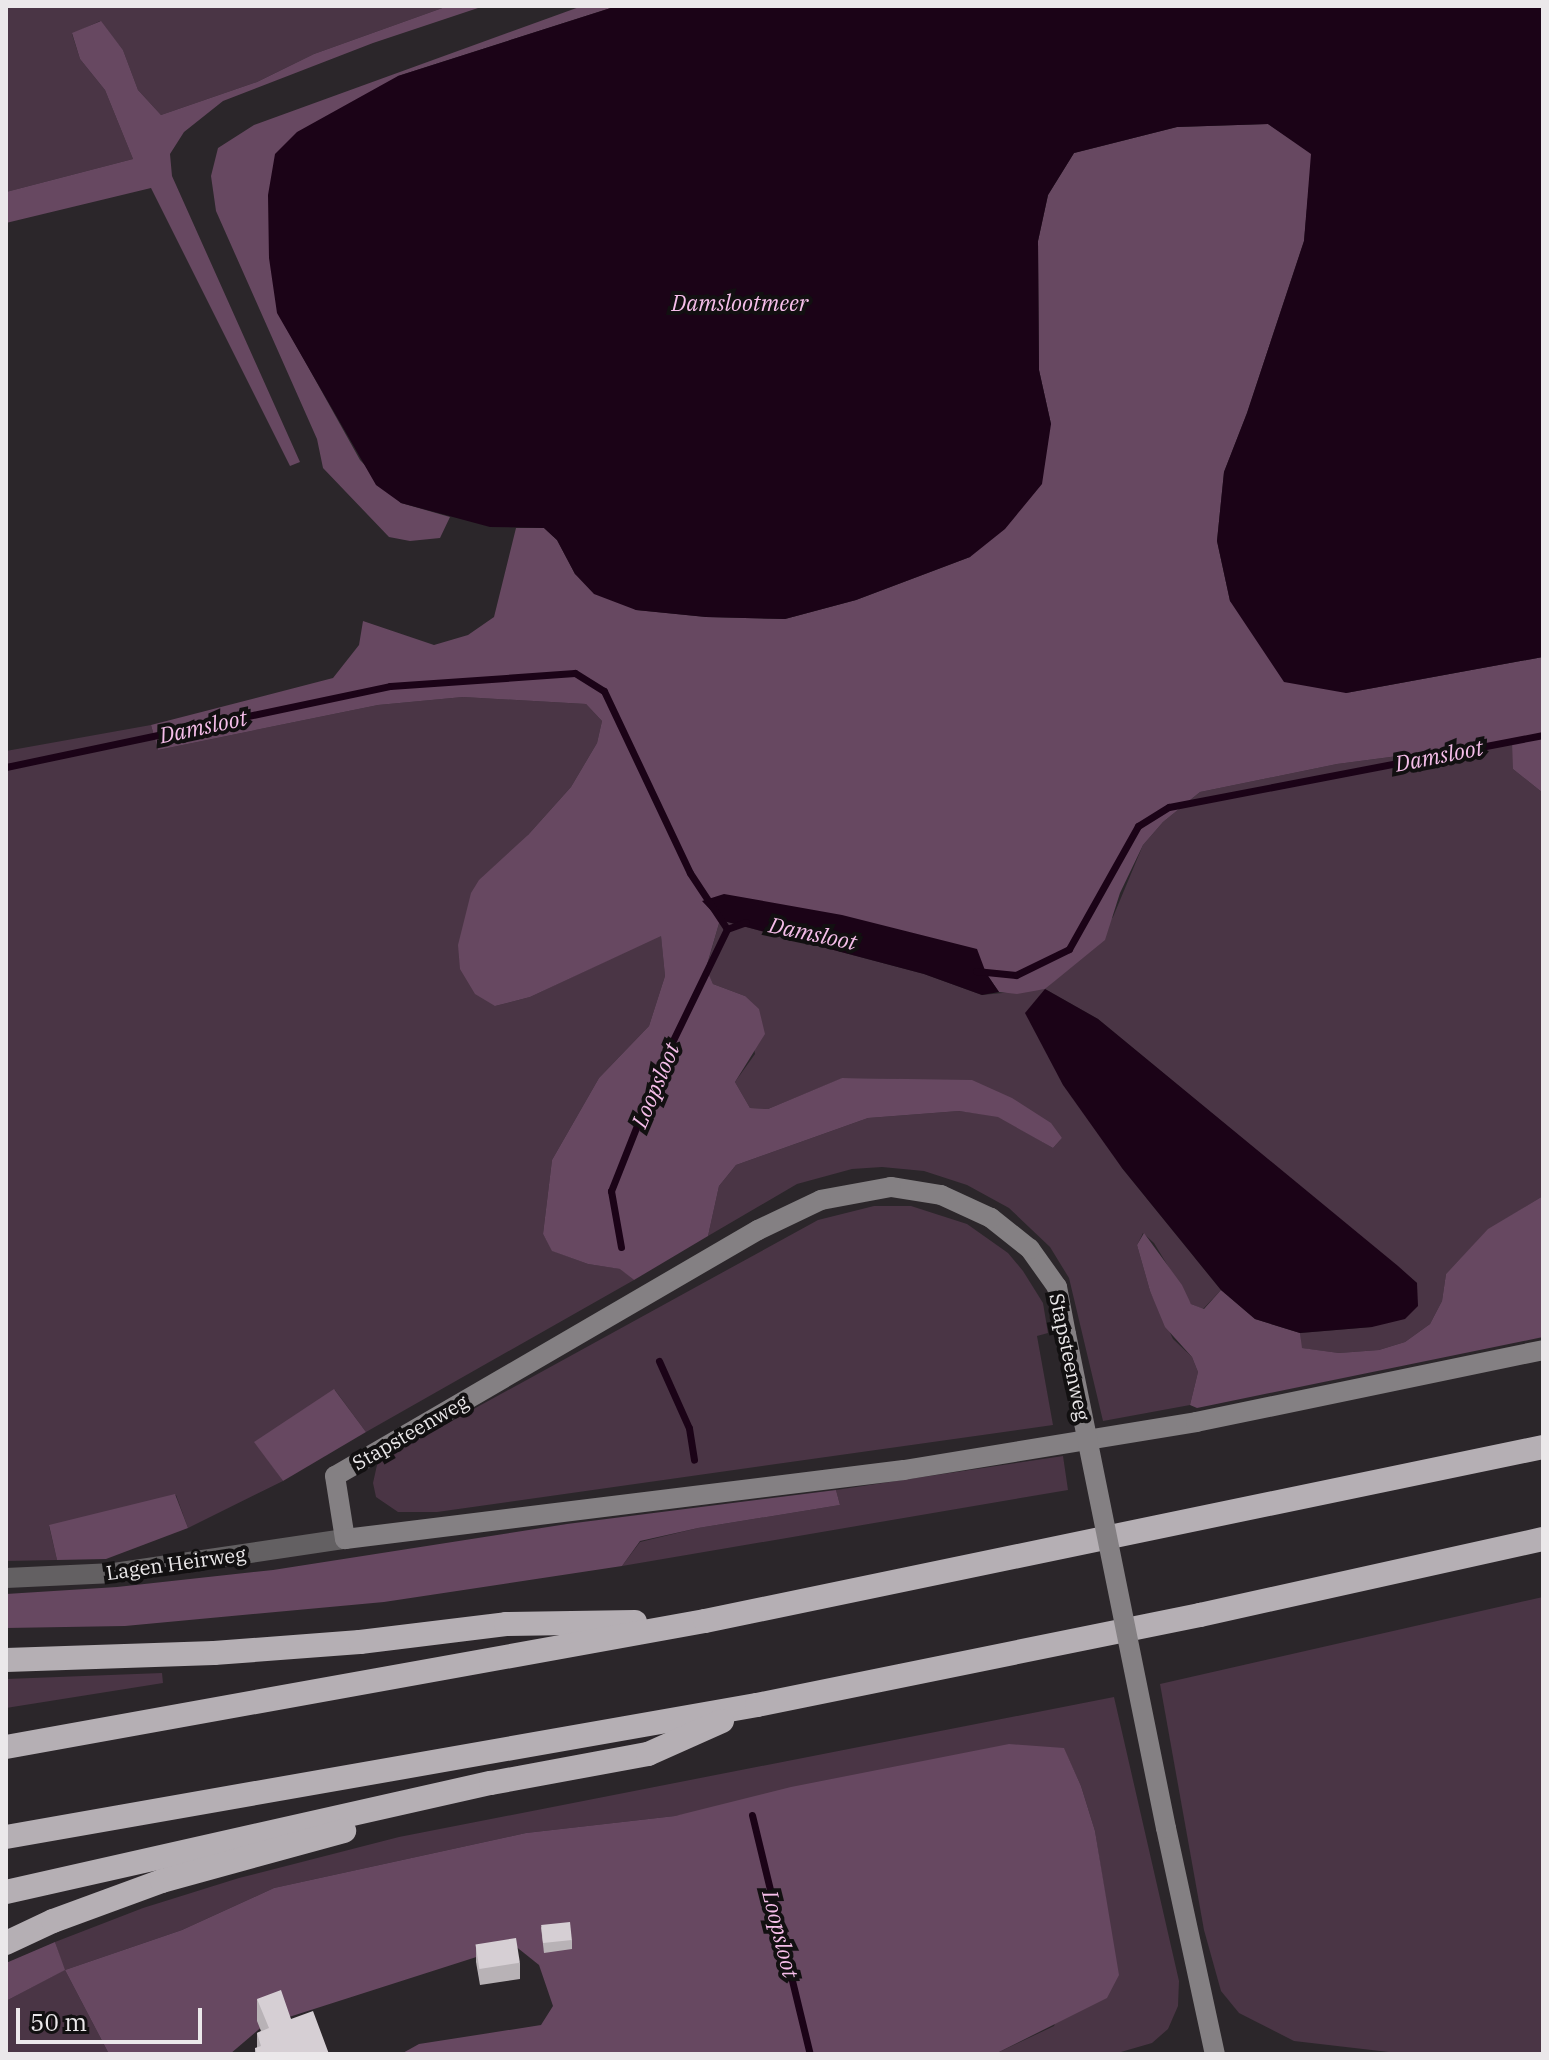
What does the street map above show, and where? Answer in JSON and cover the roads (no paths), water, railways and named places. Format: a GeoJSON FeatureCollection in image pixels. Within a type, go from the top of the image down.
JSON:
{"type":"FeatureCollection","features":[{"type":"Feature","properties":{"kind":"highway"},"geometry":{"type":"LineString","coordinates":[[6,1747],[705,1621],[1543,1447]]}},
{"type":"Feature","properties":{"kind":"highway"},"geometry":{"type":"LineString","coordinates":[[6,1837],[757,1705],[1200,1615],[1543,1539]]}},
{"type":"Feature","properties":{"kind":"highway"},"geometry":{"type":"LineString","coordinates":[[6,1660],[228,1652],[360,1642],[506,1624],[705,1621]]}},
{"type":"Feature","properties":{"kind":"highway"},"geometry":{"type":"LineString","coordinates":[[6,1892],[491,1783],[648,1754],[757,1705]]}},
{"type":"Feature","properties":{"kind":"highway"},"geometry":{"type":"LineString","coordinates":[[6,1943],[53,1921],[162,1881],[326,1837],[491,1783]]}},
{"type":"Feature","properties":{"kind":"street","name":"Stapsteenweg"},"geometry":{"type":"LineString","coordinates":[[1215,2054],[1166,1828],[1066,1334],[1057,1287],[1030,1249],[991,1218],[941,1195],[891,1187],[821,1200],[758,1230],[335,1476],[345,1539],[904,1470],[1196,1422],[1543,1350]]}},
{"type":"Feature","properties":{"kind":"street","name":"Lagen Heirweg"},"geometry":{"type":"LineString","coordinates":[[6,1578],[114,1573],[345,1539]]}},
{"type":"Feature","properties":{"kind":"water","name":"Damslootmeer"},"geometry":{"type":"Polygon","coordinates":[[[617,6],[1543,6],[1543,657],[1346,693],[1284,682],[1230,601],[1217,541],[1224,472],[1247,413],[1304,241],[1311,154],[1268,124],[1177,127],[1074,153],[1048,195],[1038,241],[1039,370],[1051,424],[1042,484],[1005,529],[970,557],[856,600],[785,619],[706,617],[636,610],[594,594],[575,574],[557,540],[544,528],[490,527],[401,503],[376,485],[277,313],[269,258],[268,195],[275,154],[297,132],[398,76],[617,6]]]}},
{"type":"Feature","properties":{"kind":"water"},"geometry":{"type":"Polygon","coordinates":[[[724,894],[842,915],[977,949],[986,973],[999,992],[982,995],[924,974],[720,920],[702,901],[724,894]]]}},
{"type":"Feature","properties":{"kind":"water"},"geometry":{"type":"Polygon","coordinates":[[[1045,989],[1098,1019],[1398,1266],[1417,1283],[1418,1306],[1405,1319],[1372,1327],[1300,1333],[1255,1319],[1221,1290],[1122,1168],[1063,1085],[1025,1013],[1045,989]]]}},
{"type":"Feature","properties":{"kind":"waterway","name":"Damsloot"},"geometry":{"type":"LineString","coordinates":[[6,767],[390,686],[575,673],[604,691],[690,873],[727,929],[746,922]]}},
{"type":"Feature","properties":{"kind":"waterway","name":"Damsloot"},"geometry":{"type":"LineString","coordinates":[[976,971],[1016,975],[1069,949],[1138,826],[1169,807],[1543,735]]}},
{"type":"Feature","properties":{"kind":"waterway","name":"Loopsloot"},"geometry":{"type":"LineString","coordinates":[[621,1247],[611,1191],[660,1067],[727,929]]}},
{"type":"Feature","properties":{"kind":"waterway","name":"Loopsloot"},"geometry":{"type":"LineString","coordinates":[[659,1361],[689,1428],[694,1460]]}},
{"type":"Feature","properties":{"kind":"waterway","name":"Loopsloot"},"geometry":{"type":"LineString","coordinates":[[752,1815],[810,2054]]}}]}
